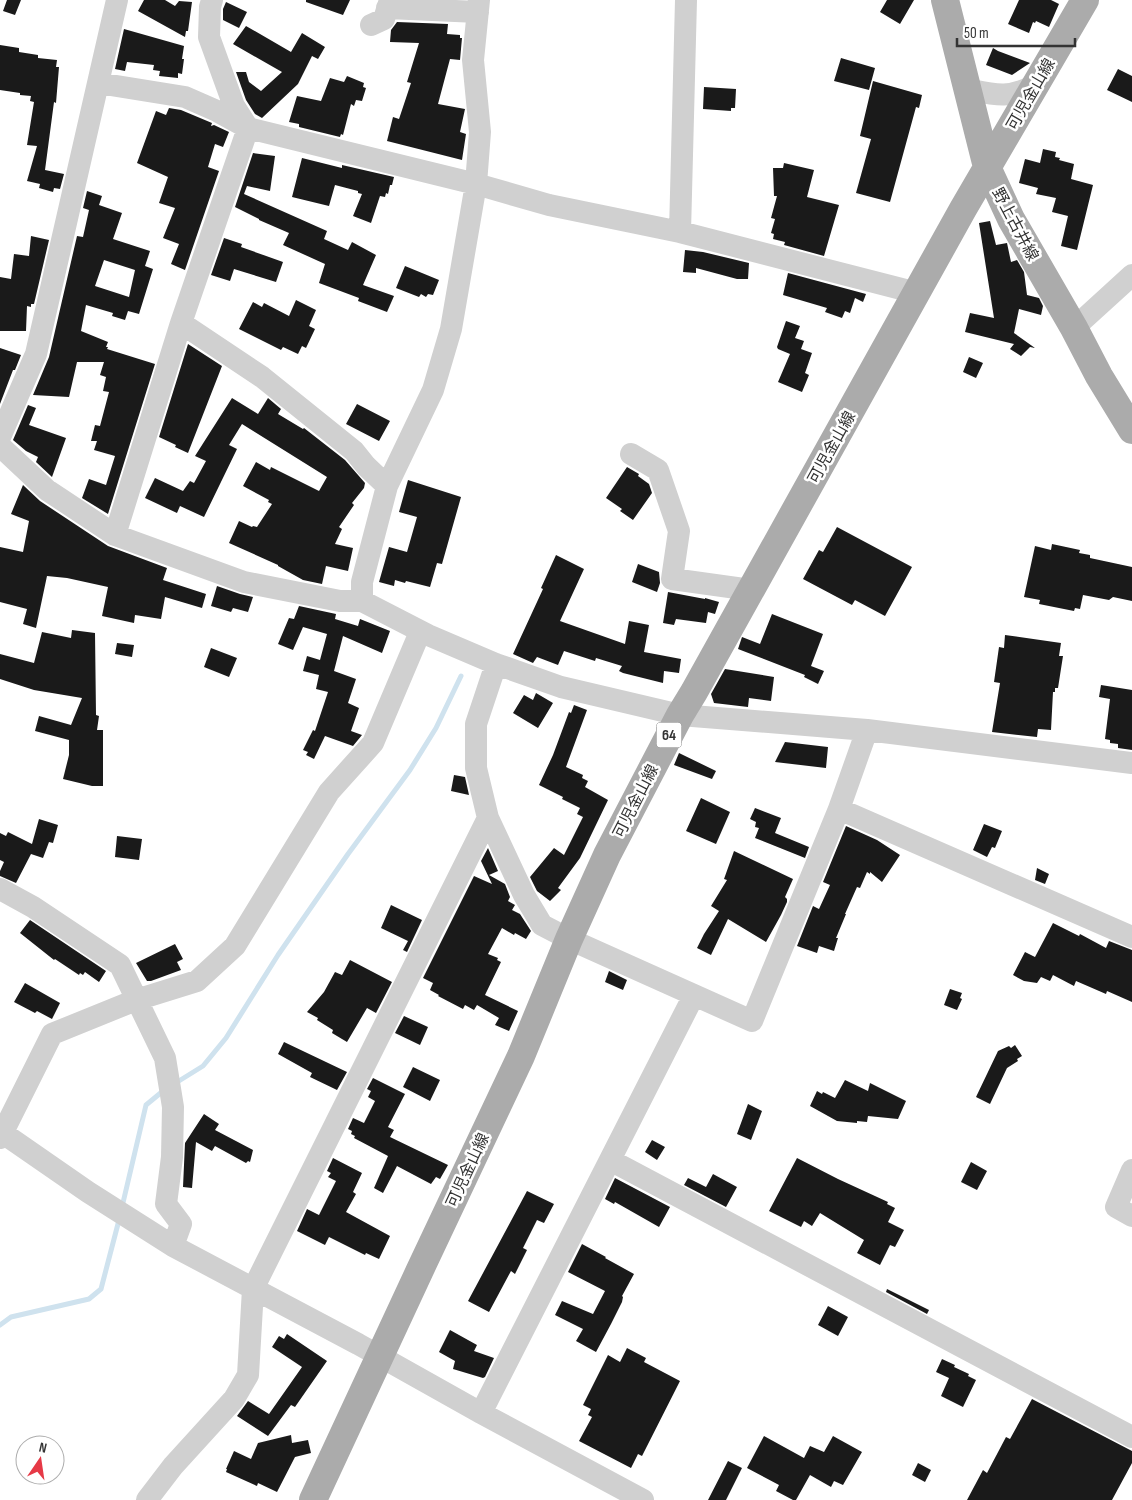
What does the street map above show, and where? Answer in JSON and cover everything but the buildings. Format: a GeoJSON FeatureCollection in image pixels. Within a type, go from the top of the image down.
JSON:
{"type":"FeatureCollection","features":[{"type":"Feature","properties":{"kind":"main road","name":"野上古井線"},"geometry":{"type":"LineString","coordinates":[[944,0],[987,167],[1011,219],[1074,328],[1098,376],[1132,430]]}},
{"type":"Feature","properties":{"kind":"main road","name":"可児金山線"},"geometry":{"type":"LineString","coordinates":[[314,1500],[379,1357],[521,1056],[569,939],[607,855],[680,715],[987,167],[1085,0]]}},
{"type":"Feature","properties":{"kind":"street"},"geometry":{"type":"LineString","coordinates":[[0,437],[36,354],[117,0]]}},
{"type":"Feature","properties":{"kind":"street"},"geometry":{"type":"LineString","coordinates":[[212,0],[209,37],[234,106],[248,128]]}},
{"type":"Feature","properties":{"kind":"street"},"geometry":{"type":"LineString","coordinates":[[680,232],[686,0]]}},
{"type":"Feature","properties":{"kind":"street"},"geometry":{"type":"LineString","coordinates":[[362,601],[362,582],[387,486],[433,390],[451,329],[476,184],[480,132],[473,60],[479,6],[388,4],[384,19],[371,25]]}},
{"type":"Feature","properties":{"kind":"street"},"geometry":{"type":"LineString","coordinates":[[98,83],[185,97],[217,111],[248,128],[476,184],[549,205],[680,232],[917,293]]}},
{"type":"Feature","properties":{"kind":"street"},"geometry":{"type":"LineString","coordinates":[[967,89],[1000,96],[1023,91],[1035,85]]}},
{"type":"Feature","properties":{"kind":"street"},"geometry":{"type":"LineString","coordinates":[[115,535],[181,323],[248,128]]}},
{"type":"Feature","properties":{"kind":"street"},"geometry":{"type":"LineString","coordinates":[[1074,328],[1132,275]]}},
{"type":"Feature","properties":{"kind":"street"},"geometry":{"type":"LineString","coordinates":[[181,323],[262,377],[354,451],[366,466],[387,486]]}},
{"type":"Feature","properties":{"kind":"street"},"geometry":{"type":"LineString","coordinates":[[0,446],[47,490],[115,535],[244,582],[340,601],[362,601],[420,632],[496,664],[561,687],[680,715],[867,730],[1132,763]]}},
{"type":"Feature","properties":{"kind":"street"},"geometry":{"type":"LineString","coordinates":[[631,454],[658,470],[679,531],[672,579],[751,590]]}},
{"type":"Feature","properties":{"kind":"street"},"geometry":{"type":"LineString","coordinates":[[420,632],[373,743],[329,792],[235,946],[197,981],[136,1000],[52,1034],[1,1134],[172,1246],[643,1500]]}},
{"type":"Feature","properties":{"kind":"street"},"geometry":{"type":"LineString","coordinates":[[496,664],[476,724],[476,768],[488,818],[524,895],[542,925],[569,939],[752,1021],[839,809],[867,730]]}},
{"type":"Feature","properties":{"kind":"street"},"geometry":{"type":"LineString","coordinates":[[839,809],[1132,937]]}},
{"type":"Feature","properties":{"kind":"street"},"geometry":{"type":"LineString","coordinates":[[148,1500],[173,1466],[234,1399],[248,1375],[252,1289],[488,818]]}},
{"type":"Feature","properties":{"kind":"street"},"geometry":{"type":"LineString","coordinates":[[0,889],[33,907],[120,965],[165,1058],[174,1107],[172,1157],[166,1204],[181,1224],[172,1246]]}},
{"type":"Feature","properties":{"kind":"street"},"geometry":{"type":"LineString","coordinates":[[481,1414],[694,995]]}},
{"type":"Feature","properties":{"kind":"street"},"geometry":{"type":"LineString","coordinates":[[610,1160],[1132,1437]]}},
{"type":"Feature","properties":{"kind":"street"},"geometry":{"type":"LineString","coordinates":[[1132,1170],[1116,1207],[1132,1216]]}},
{"type":"Feature","properties":{"kind":"waterway"},"geometry":{"type":"LineString","coordinates":[[174,1084],[203,1066],[226,1038],[278,955],[348,854],[410,770],[436,728],[461,676]]}},
{"type":"Feature","properties":{"kind":"waterway"},"geometry":{"type":"LineString","coordinates":[[122,1207],[146,1105],[163,1091]]}},
{"type":"Feature","properties":{"kind":"waterway"},"geometry":{"type":"LineString","coordinates":[[0,1325],[11,1317],[89,1299],[101,1289],[119,1220]]}}]}
